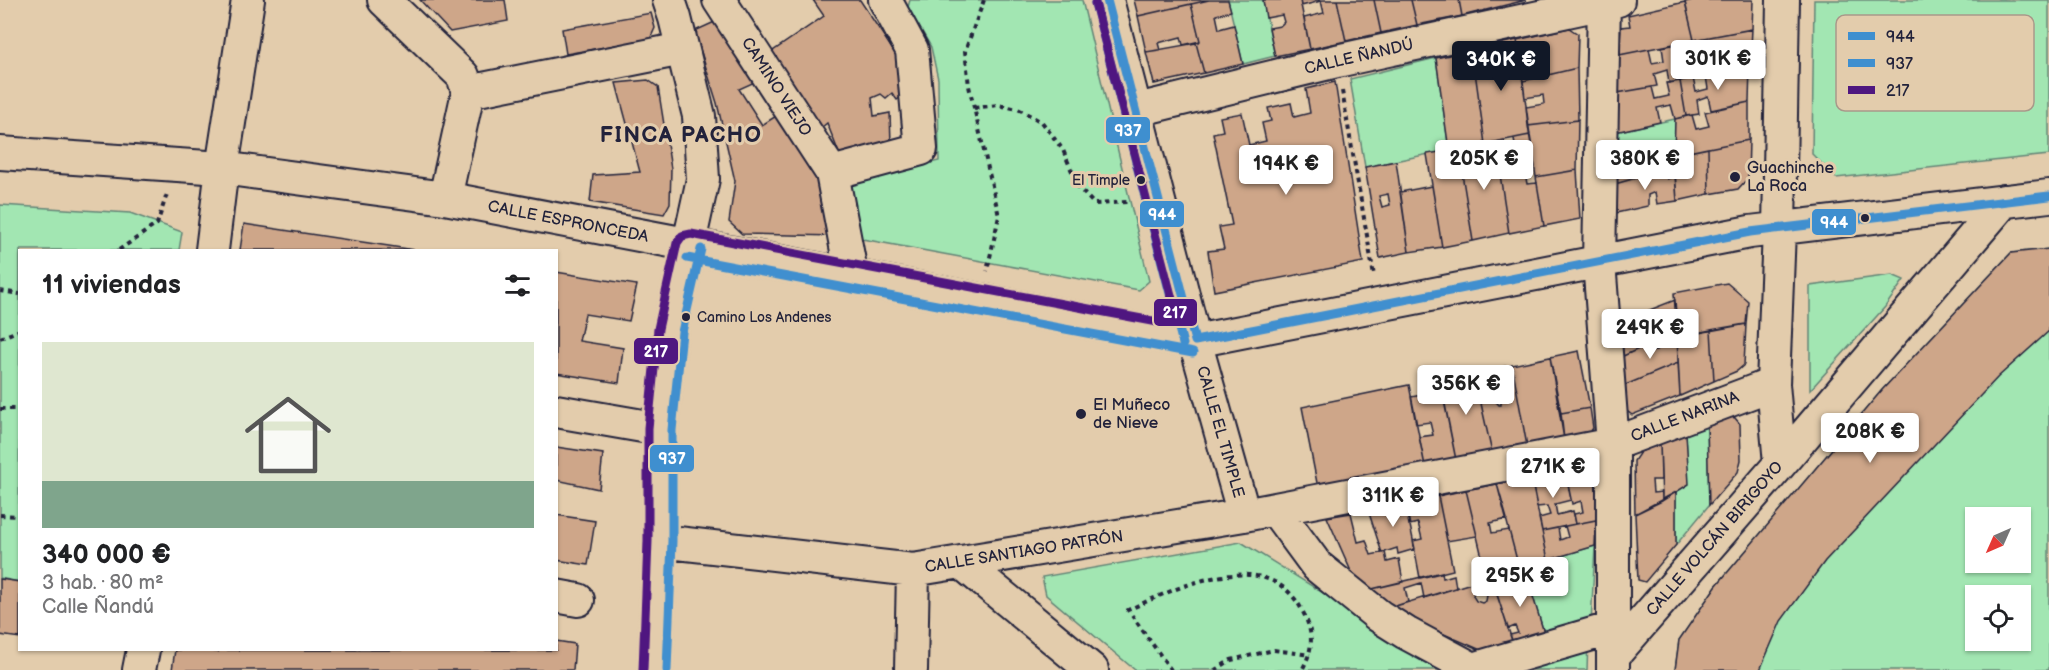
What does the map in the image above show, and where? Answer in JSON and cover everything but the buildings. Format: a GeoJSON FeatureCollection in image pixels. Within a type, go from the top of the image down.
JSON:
{"type":"FeatureCollection","features":[{"type":"Feature","properties":{"kind":"street"},"geometry":{"type":"LineString","coordinates":[[212,249],[248,0]]}},
{"type":"Feature","properties":{"kind":"street"},"geometry":{"type":"LineString","coordinates":[[384,0],[454,65],[463,76],[468,92],[445,198]]}},
{"type":"Feature","properties":{"kind":"street"},"geometry":{"type":"LineString","coordinates":[[655,670],[660,541],[660,429],[670,330],[703,179],[699,116],[672,9],[700,0]]}},
{"type":"Feature","properties":{"kind":"street","name":"CAMINO VIEJO"},"geometry":{"type":"LineString","coordinates":[[719,0],[832,173],[852,277]]}},
{"type":"Feature","properties":{"kind":"street"},"geometry":{"type":"LineString","coordinates":[[832,173],[921,149],[912,50],[885,0]]}},
{"type":"Feature","properties":{"kind":"street","name":"CALLE EL TIMPLE"},"geometry":{"type":"LineString","coordinates":[[1107,0],[1195,341],[1244,515]]}},
{"type":"Feature","properties":{"kind":"street"},"geometry":{"type":"LineString","coordinates":[[1780,464],[1773,384],[1779,230],[1782,0]]}},
{"type":"Feature","properties":{"kind":"street"},"geometry":{"type":"LineString","coordinates":[[1275,509],[1317,566],[1397,628],[1474,669],[1613,651],[1613,444],[1599,262],[1609,1]]}},
{"type":"Feature","properties":{"kind":"street","name":"CALLE ÑANDÚ"},"geometry":{"type":"LineString","coordinates":[[1137,110],[1337,61],[1609,1]]}},
{"type":"Feature","properties":{"kind":"street"},"geometry":{"type":"LineString","coordinates":[[468,92],[682,49]]}},
{"type":"Feature","properties":{"kind":"street","name":"CALLE ESPRONCEDA"},"geometry":{"type":"LineString","coordinates":[[0,153],[222,168],[445,198],[1195,341]]}},
{"type":"Feature","properties":{"kind":"street"},"geometry":{"type":"LineString","coordinates":[[1195,341],[1750,232],[2049,196]]}},
{"type":"Feature","properties":{"kind":"street","name":"CALLE VOLCÁN BIRIGOYO"},"geometry":{"type":"LineString","coordinates":[[1613,651],[1780,464],[2004,201]]}},
{"type":"Feature","properties":{"kind":"street","name":"CALLE NARINA"},"geometry":{"type":"LineString","coordinates":[[1244,515],[1613,444],[1773,384]]}},
{"type":"Feature","properties":{"kind":"street"},"geometry":{"type":"LineString","coordinates":[[558,411],[660,429]]}},
{"type":"Feature","properties":{"kind":"street","name":"CALLE SANTIAGO PATRÓN"},"geometry":{"type":"LineString","coordinates":[[660,541],[913,570],[1244,515]]}},
{"type":"Feature","properties":{"kind":"street"},"geometry":{"type":"LineString","coordinates":[[961,562],[1092,670]]}},
{"type":"Feature","properties":{"kind":"street"},"geometry":{"type":"LineString","coordinates":[[911,670],[913,570]]}},
{"type":"Feature","properties":{"kind":"street"},"geometry":{"type":"LineString","coordinates":[[139,670],[143,651]]}},
{"type":"Feature","properties":{"kind":"path"},"geometry":{"type":"LineString","coordinates":[[983,301],[988,262],[999,216],[969,86],[965,51],[984,0]]}},
{"type":"Feature","properties":{"kind":"path"},"geometry":{"type":"LineString","coordinates":[[1337,61],[1379,306]]}},
{"type":"Feature","properties":{"kind":"path"},"geometry":{"type":"LineString","coordinates":[[974,108],[998,105],[1018,109],[1042,122],[1063,150],[1079,188],[1094,204],[1131,201],[1158,195]]}},
{"type":"Feature","properties":{"kind":"path"},"geometry":{"type":"LineString","coordinates":[[120,249],[157,224],[178,165]]}},
{"type":"Feature","properties":{"kind":"path"},"geometry":{"type":"LineString","coordinates":[[0,291],[18,294]]}},
{"type":"Feature","properties":{"kind":"path"},"geometry":{"type":"LineString","coordinates":[[0,338],[18,331]]}},
{"type":"Feature","properties":{"kind":"path"},"geometry":{"type":"LineString","coordinates":[[0,409],[18,409]]}},
{"type":"Feature","properties":{"kind":"path"},"geometry":{"type":"LineString","coordinates":[[0,515],[18,516]]}},
{"type":"Feature","properties":{"kind":"path"},"geometry":{"type":"LineString","coordinates":[[1171,670],[1128,610],[1185,584],[1228,574],[1269,578],[1297,599],[1311,628],[1310,655],[1302,670]]}},
{"type":"Feature","properties":{"kind":"path"},"geometry":{"type":"LineString","coordinates":[[1215,670],[1231,660],[1274,650],[1310,655]]}},
{"type":"Feature","properties":{"kind":"green space"},"geometry":{"type":"Polygon","coordinates":[[[910,0],[1082,0],[1149,281],[1139,290],[857,238],[846,184],[939,161],[938,79],[931,47],[908,7],[910,0]]]}},
{"type":"Feature","properties":{"kind":"green space"},"geometry":{"type":"Polygon","coordinates":[[[1228,0],[1263,0],[1275,56],[1243,64],[1228,0]]]}},
{"type":"Feature","properties":{"kind":"green space"},"geometry":{"type":"Polygon","coordinates":[[[1814,0],[2049,0],[2049,155],[1836,178],[1812,154],[1814,0]]]}},
{"type":"Feature","properties":{"kind":"green space"},"geometry":{"type":"Polygon","coordinates":[[[1436,58],[1449,150],[1365,167],[1350,79],[1436,58]]]}},
{"type":"Feature","properties":{"kind":"green space"},"geometry":{"type":"Polygon","coordinates":[[[1675,119],[1675,142],[1614,152],[1615,132],[1675,119]]]}},
{"type":"Feature","properties":{"kind":"green space"},"geometry":{"type":"Polygon","coordinates":[[[0,205],[130,213],[182,232],[179,249],[18,249],[18,582],[0,578],[0,205]]]}},
{"type":"Feature","properties":{"kind":"green space"},"geometry":{"type":"Polygon","coordinates":[[[2049,249],[2049,670],[1675,670],[1679,640],[1716,586],[1882,390],[2011,253],[2049,249]]]}},
{"type":"Feature","properties":{"kind":"green space"},"geometry":{"type":"Polygon","coordinates":[[[1892,275],[1904,280],[1885,307],[1810,390],[1810,286],[1892,275]]]}},
{"type":"Feature","properties":{"kind":"green space"},"geometry":{"type":"Polygon","coordinates":[[[1707,424],[1709,505],[1676,545],[1676,492],[1688,484],[1686,433],[1707,424]]]}},
{"type":"Feature","properties":{"kind":"green space"},"geometry":{"type":"Polygon","coordinates":[[[1241,542],[1447,670],[1135,670],[1046,595],[1042,577],[1241,542]]]}},
{"type":"Feature","properties":{"kind":"green space"},"geometry":{"type":"Polygon","coordinates":[[[1595,546],[1591,624],[1545,636],[1524,567],[1595,546]]]}},
{"type":"Feature","properties":{"kind":"green space"},"geometry":{"type":"Polygon","coordinates":[[[1588,641],[1587,670],[1497,670],[1588,641]]]}},
{"type":"Feature","properties":{"kind":"transit line","name":"944"},"geometry":{"type":"LineString","coordinates":[[1107,0],[1195,341]]}},
{"type":"Feature","properties":{"kind":"transit line","name":"937"},"geometry":{"type":"LineString","coordinates":[[1095,3],[1183,344]]}},
{"type":"Feature","properties":{"kind":"transit line","name":"217"},"geometry":{"type":"LineString","coordinates":[[643,670],[648,541],[648,428],[658,329],[677,243],[682,236],[691,234],[1179,326],[1095,3]]}},
{"type":"Feature","properties":{"kind":"transit line","name":"944"},"geometry":{"type":"LineString","coordinates":[[1195,341],[1750,232],[2049,196]]}},
{"type":"Feature","properties":{"kind":"transit line","name":"937"},"geometry":{"type":"LineString","coordinates":[[667,670],[672,541],[672,430],[682,332],[701,249]]}},
{"type":"Feature","properties":{"kind":"transit line","name":"937"},"geometry":{"type":"LineString","coordinates":[[687,258],[1193,353]]}},
{"type":"Feature","properties":{"kind":"place","name":"Guachinche La Roca"},"geometry":{"type":"Point","coordinates":[1735,177]}},
{"type":"Feature","properties":{"kind":"place","name":"El Timple"},"geometry":{"type":"Point","coordinates":[1141,180]}},
{"type":"Feature","properties":{"kind":"place","name":"Camino Los Andenes"},"geometry":{"type":"Point","coordinates":[686,317]}},
{"type":"Feature","properties":{"kind":"place","name":"El Muñeco de Nieve"},"geometry":{"type":"Point","coordinates":[1081,414]}},
{"type":"Feature","properties":{"kind":"district","name":"FINCA PACHO"},"geometry":{"type":"Point","coordinates":[681,135]}}]}
